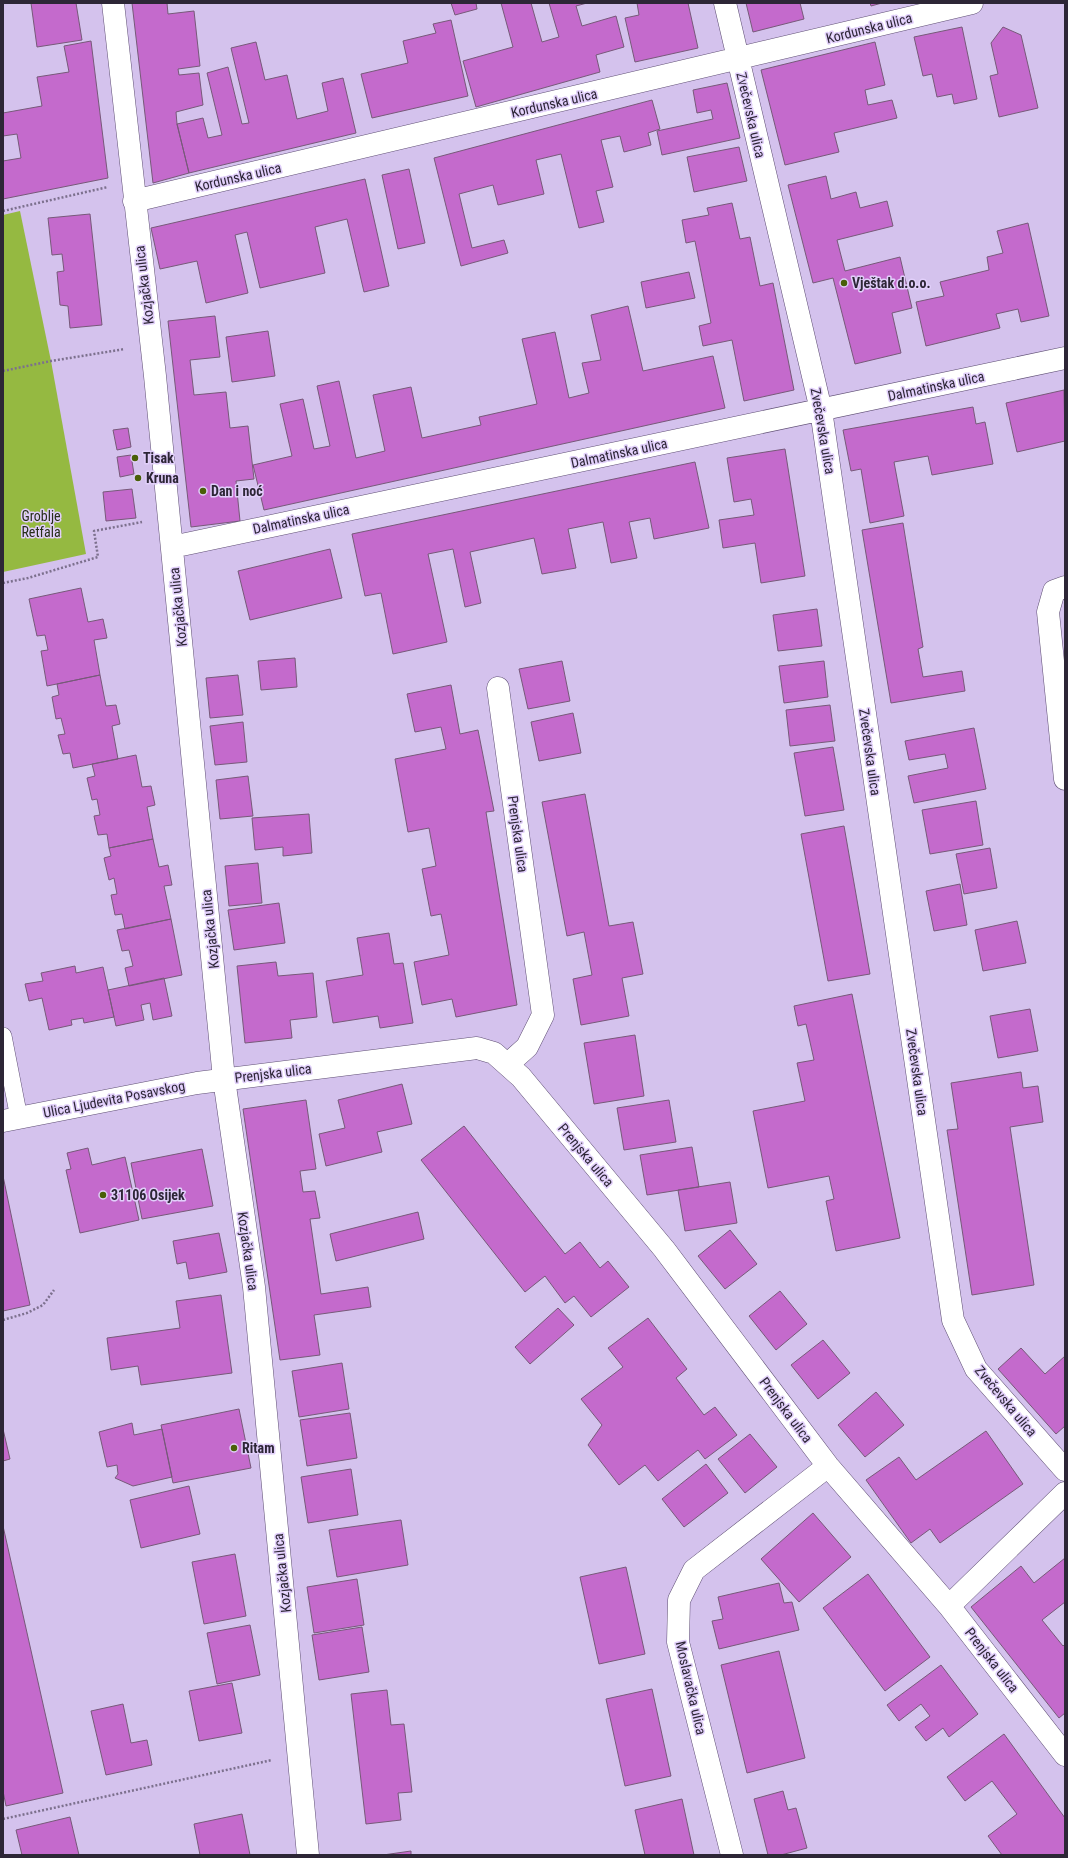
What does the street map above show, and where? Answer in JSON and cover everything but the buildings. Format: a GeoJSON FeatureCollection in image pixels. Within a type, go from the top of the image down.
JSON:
{"type":"FeatureCollection","features":[{"type":"Feature","properties":{"kind":"street","name":"Kozjačka ulica"},"geometry":{"type":"LineString","coordinates":[[113,3],[172,547],[224,1079],[254,1287],[308,1855]]}},
{"type":"Feature","properties":{"kind":"street","name":"Zvečevska ulica"},"geometry":{"type":"LineString","coordinates":[[725,3],[821,410],[953,1320],[976,1369],[1065,1470]]}},
{"type":"Feature","properties":{"kind":"street","name":"Kordunska ulica"},"geometry":{"type":"LineString","coordinates":[[134,201],[738,60],[972,3]]}},
{"type":"Feature","properties":{"kind":"street","name":"Dalmatinska ulica"},"geometry":{"type":"LineString","coordinates":[[172,547],[1065,358]]}},
{"type":"Feature","properties":{"kind":"street"},"geometry":{"type":"LineString","coordinates":[[1065,587],[1054,591],[1048,612],[1065,779]]}},
{"type":"Feature","properties":{"kind":"street","name":"Prenjska ulica"},"geometry":{"type":"LineString","coordinates":[[498,688],[543,1015],[527,1047],[508,1064]]}},
{"type":"Feature","properties":{"kind":"street","name":"Prenjska ulica"},"geometry":{"type":"LineString","coordinates":[[224,1079],[477,1048],[494,1053],[508,1064],[521,1077],[664,1250],[828,1466],[949,1606],[1065,1755]]}},
{"type":"Feature","properties":{"kind":"street","name":"Ulica Ljudevita Posavskog"},"geometry":{"type":"LineString","coordinates":[[11,1119],[224,1079]]}},
{"type":"Feature","properties":{"kind":"street","name":"Moslavačka ulica"},"geometry":{"type":"LineString","coordinates":[[732,1855],[678,1642],[679,1600],[694,1570],[828,1466]]}},
{"type":"Feature","properties":{"kind":"street"},"geometry":{"type":"LineString","coordinates":[[949,1606],[1065,1493]]}},
{"type":"Feature","properties":{"kind":"lane"},"geometry":{"type":"LineString","coordinates":[[3,1036],[11,1119]]}},
{"type":"Feature","properties":{"kind":"path"},"geometry":{"type":"LineString","coordinates":[[3,211],[111,186]]}},
{"type":"Feature","properties":{"kind":"path"},"geometry":{"type":"LineString","coordinates":[[3,371],[51,361],[128,349]]}},
{"type":"Feature","properties":{"kind":"path"},"geometry":{"type":"LineString","coordinates":[[3,583],[28,578],[98,557],[94,531],[146,521]]}},
{"type":"Feature","properties":{"kind":"path"},"geometry":{"type":"LineString","coordinates":[[3,1320],[27,1313],[43,1305],[54,1290]]}},
{"type":"Feature","properties":{"kind":"path"},"geometry":{"type":"LineString","coordinates":[[3,1819],[299,1754]]}},
{"type":"Feature","properties":{"kind":"green space","name":"Groblje Retfala"},"geometry":{"type":"Polygon","coordinates":[[[20,211],[51,361],[86,554],[3,572],[3,215],[20,211]]]}},
{"type":"Feature","properties":{"kind":"place","name":"Vještak d.o.o."},"geometry":{"type":"Point","coordinates":[844,283]}},
{"type":"Feature","properties":{"kind":"place","name":"Tisak"},"geometry":{"type":"Point","coordinates":[135,458]}},
{"type":"Feature","properties":{"kind":"place","name":"Kruna"},"geometry":{"type":"Point","coordinates":[138,478]}},
{"type":"Feature","properties":{"kind":"place","name":"Dan i noć"},"geometry":{"type":"Point","coordinates":[203,491]}},
{"type":"Feature","properties":{"kind":"place","name":"31106 Osijek"},"geometry":{"type":"Point","coordinates":[103,1195]}},
{"type":"Feature","properties":{"kind":"place","name":"Ritam"},"geometry":{"type":"Point","coordinates":[234,1448]}}]}
